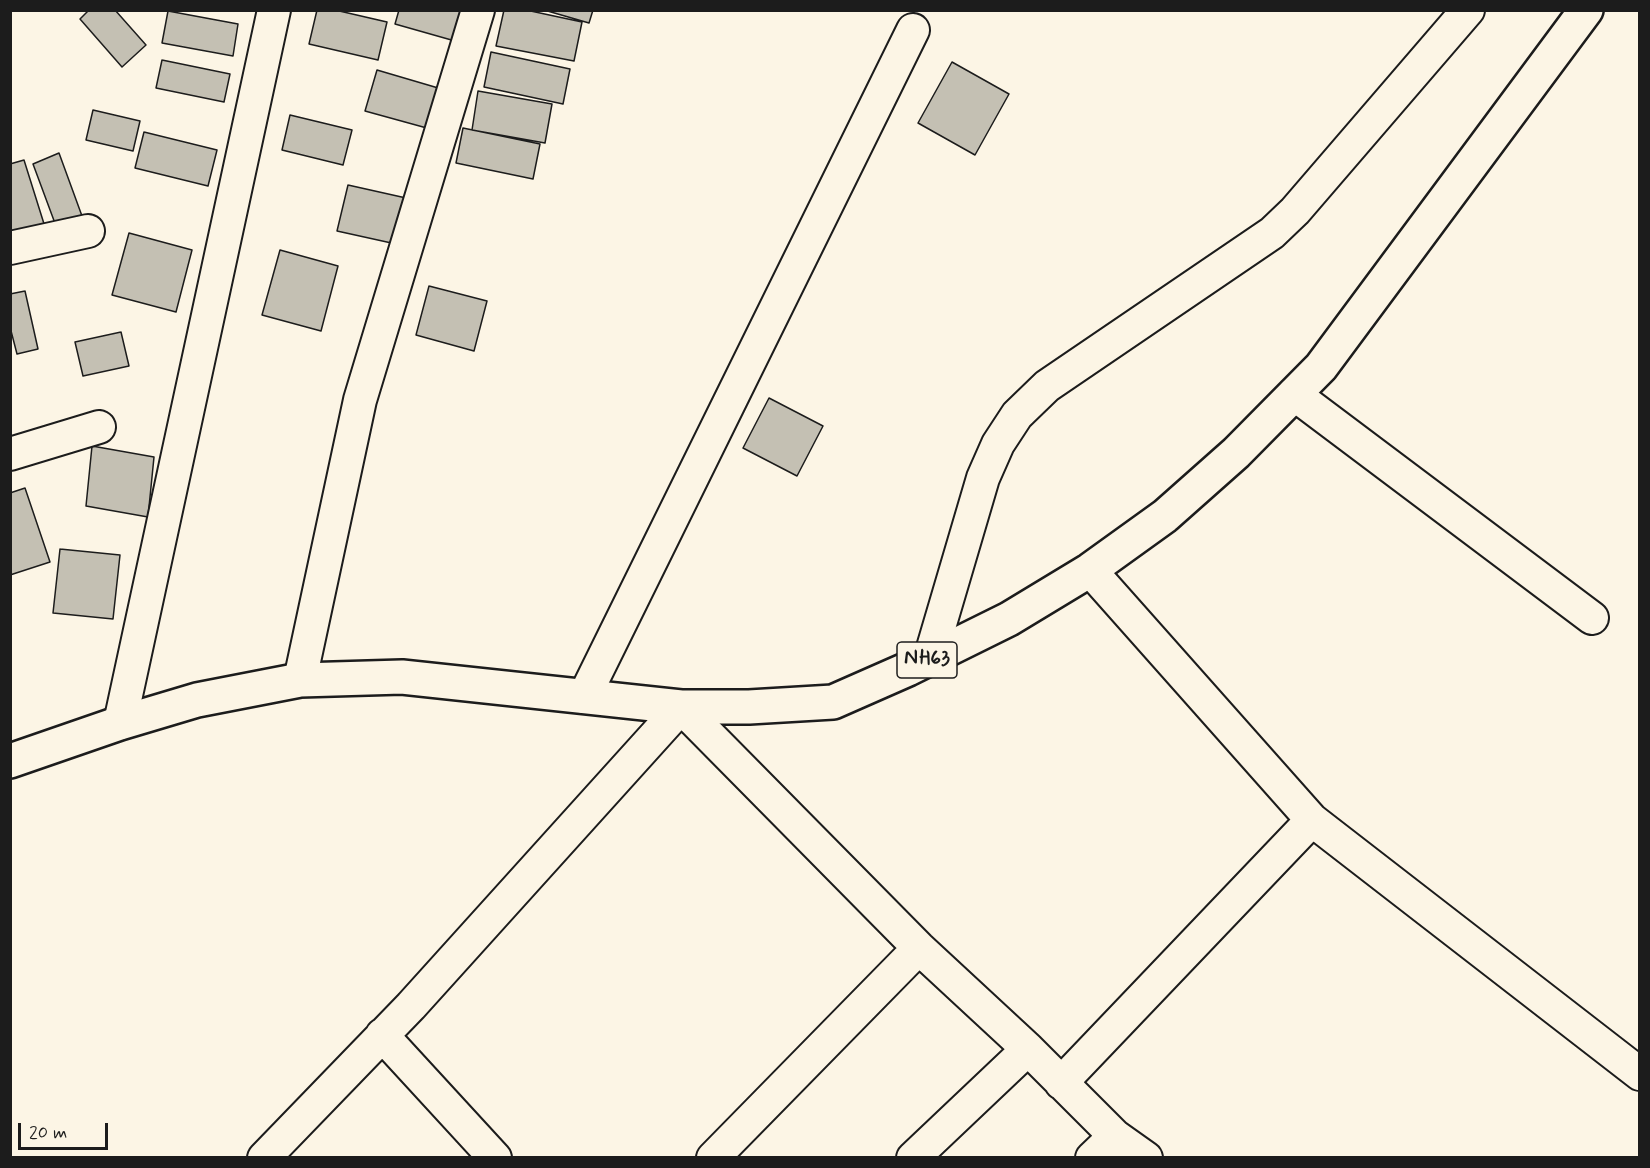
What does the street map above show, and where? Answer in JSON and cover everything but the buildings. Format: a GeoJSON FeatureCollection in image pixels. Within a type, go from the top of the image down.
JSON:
{"type":"FeatureCollection","features":[{"type":"Feature","properties":{"kind":"highway","name":"NH63"},"geometry":{"type":"LineString","coordinates":[[10,761],[120,723],[197,700],[300,680],[402,677],[681,707],[749,707],[832,702],[930,658],[1009,619],[1090,570],[1165,516],[1236,453],[1321,367],[1586,10]]}},
{"type":"Feature","properties":{"kind":"street"},"geometry":{"type":"LineString","coordinates":[[120,723],[274,10]]}},
{"type":"Feature","properties":{"kind":"street"},"geometry":{"type":"LineString","coordinates":[[300,680],[360,400],[478,10]]}},
{"type":"Feature","properties":{"kind":"street"},"geometry":{"type":"LineString","coordinates":[[930,658],[983,478],[998,444],[1017,416],[1047,386],[1272,233],[1295,212],[1468,10]]}},
{"type":"Feature","properties":{"kind":"street"},"geometry":{"type":"LineString","coordinates":[[584,697],[913,30]]}},
{"type":"Feature","properties":{"kind":"street"},"geometry":{"type":"LineString","coordinates":[[10,248],[88,231]]}},
{"type":"Feature","properties":{"kind":"street"},"geometry":{"type":"LineString","coordinates":[[1294,394],[1593,618]]}},
{"type":"Feature","properties":{"kind":"street"},"geometry":{"type":"LineString","coordinates":[[10,454],[99,427]]}},
{"type":"Feature","properties":{"kind":"street"},"geometry":{"type":"LineString","coordinates":[[1090,570],[1312,820],[1640,1074]]}},
{"type":"Feature","properties":{"kind":"street"},"geometry":{"type":"LineString","coordinates":[[267,1157],[411,1006],[681,707],[919,948],[1028,1050],[1115,1136],[1146,1158]]}},
{"type":"Feature","properties":{"kind":"street"},"geometry":{"type":"LineString","coordinates":[[1061,1083],[1312,820]]}},
{"type":"Feature","properties":{"kind":"street"},"geometry":{"type":"LineString","coordinates":[[713,1158],[919,948]]}},
{"type":"Feature","properties":{"kind":"street"},"geometry":{"type":"LineString","coordinates":[[382,1035],[495,1158]]}},
{"type":"Feature","properties":{"kind":"street"},"geometry":{"type":"LineString","coordinates":[[913,1158],[1028,1050]]}},
{"type":"Feature","properties":{"kind":"street"},"geometry":{"type":"LineString","coordinates":[[1092,1158],[1115,1136]]}}]}
